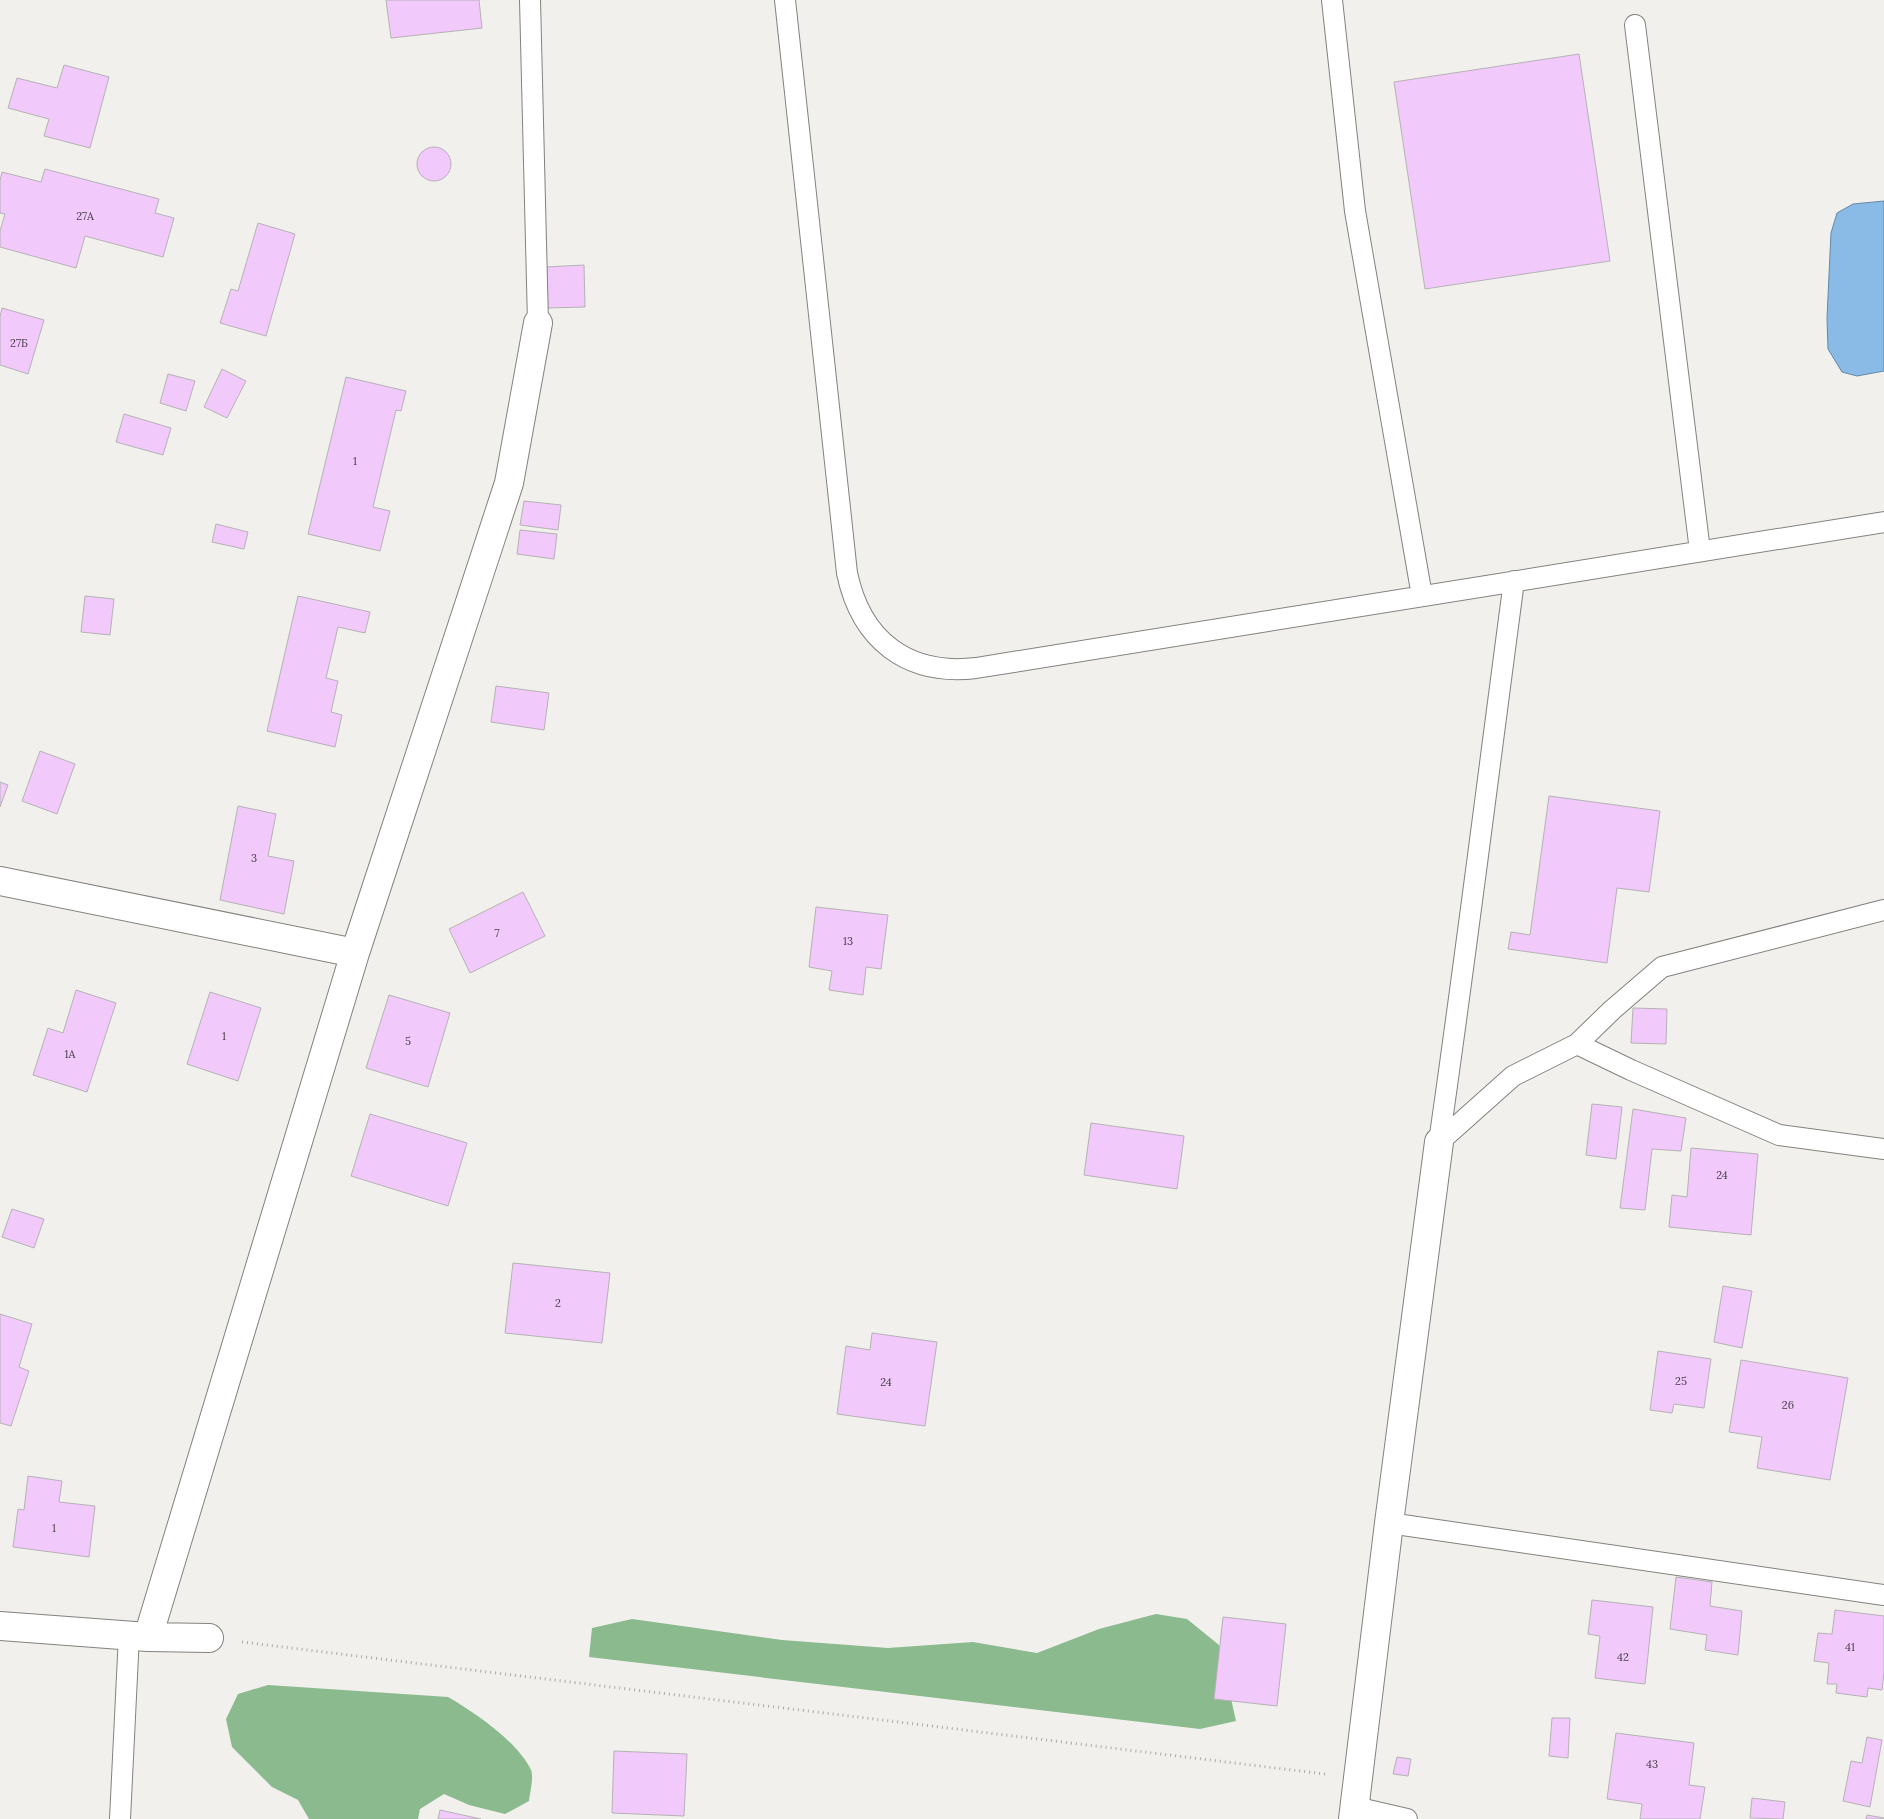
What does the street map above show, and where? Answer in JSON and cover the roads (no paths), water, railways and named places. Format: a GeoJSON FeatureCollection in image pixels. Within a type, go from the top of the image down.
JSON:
{"type":"FeatureCollection","features":[{"type":"Feature","properties":{"kind":"street"},"geometry":{"type":"LineString","coordinates":[[139,1636],[355,953],[509,483],[538,323]]}},
{"type":"Feature","properties":{"kind":"street"},"geometry":{"type":"LineString","coordinates":[[0,881],[355,953]]}},
{"type":"Feature","properties":{"kind":"street"},"geometry":{"type":"LineString","coordinates":[[1354,1813],[1389,1523],[1439,1142]]}},
{"type":"Feature","properties":{"kind":"street"},"geometry":{"type":"LineString","coordinates":[[0,1626],[139,1636],[209,1638]]}},
{"type":"Feature","properties":{"kind":"lane"},"geometry":{"type":"LineString","coordinates":[[530,0],[538,323]]}},
{"type":"Feature","properties":{"kind":"lane"},"geometry":{"type":"LineString","coordinates":[[785,0],[847,573],[857,608],[866,623],[891,649],[906,658],[923,665],[958,670],[1884,522]]}},
{"type":"Feature","properties":{"kind":"lane"},"geometry":{"type":"LineString","coordinates":[[1332,0],[1355,211],[1422,596]]}},
{"type":"Feature","properties":{"kind":"lane"},"geometry":{"type":"LineString","coordinates":[[1635,25],[1700,551]]}},
{"type":"Feature","properties":{"kind":"lane"},"geometry":{"type":"LineString","coordinates":[[1439,1142],[1468,943],[1482,818],[1514,581]]}},
{"type":"Feature","properties":{"kind":"lane"},"geometry":{"type":"LineString","coordinates":[[1439,1142],[1513,1076],[1577,1044],[1612,1010],[1662,967],[1884,910]]}},
{"type":"Feature","properties":{"kind":"lane"},"geometry":{"type":"LineString","coordinates":[[1577,1044],[1631,1070],[1779,1135],[1884,1149]]}},
{"type":"Feature","properties":{"kind":"lane"},"geometry":{"type":"LineString","coordinates":[[1389,1523],[1884,1595]]}},
{"type":"Feature","properties":{"kind":"lane"},"geometry":{"type":"LineString","coordinates":[[120,1819],[139,1636]]}},
{"type":"Feature","properties":{"kind":"lane"},"geometry":{"type":"LineString","coordinates":[[1354,1813],[1407,1819]]}},
{"type":"Feature","properties":{"kind":"water"},"geometry":{"type":"Polygon","coordinates":[[[1884,201],[1884,371],[1857,376],[1842,372],[1828,349],[1827,318],[1831,233],[1837,213],[1853,204],[1884,201]]]}}]}
